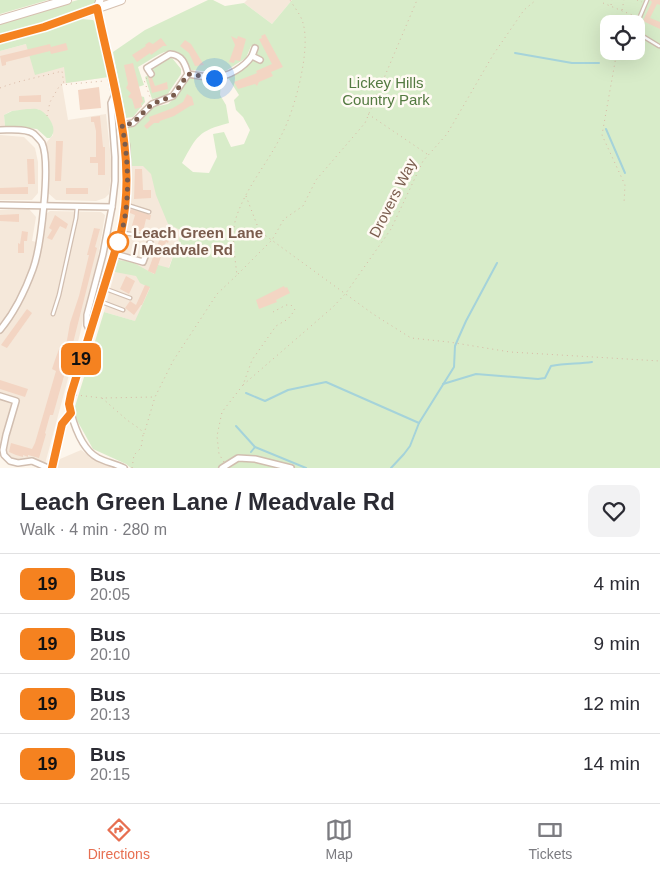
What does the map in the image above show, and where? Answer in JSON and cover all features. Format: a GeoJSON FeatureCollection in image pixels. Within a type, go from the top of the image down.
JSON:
{"type":"FeatureCollection","features":[{"type":"Feature","properties":{"kind":"main road"},"geometry":{"type":"LineString","coordinates":[[0,20],[66,0]]}},
{"type":"Feature","properties":{"kind":"main road"},"geometry":{"type":"LineString","coordinates":[[0,39],[44,27],[121,0]]}},
{"type":"Feature","properties":{"kind":"street"},"geometry":{"type":"LineString","coordinates":[[100,0],[97,8],[122,125],[127,165],[126,205],[115,254],[69,404],[74,426],[90,452],[107,462],[124,468]]}},
{"type":"Feature","properties":{"kind":"street"},"geometry":{"type":"LineString","coordinates":[[188,74],[214,78],[222,76],[248,61],[256,48]]}},
{"type":"Feature","properties":{"kind":"street"},"geometry":{"type":"LineString","coordinates":[[151,74],[147,68],[170,54],[177,54],[184,62],[188,74]]}},
{"type":"Feature","properties":{"kind":"street"},"geometry":{"type":"LineString","coordinates":[[252,56],[260,60]]}},
{"type":"Feature","properties":{"kind":"street"},"geometry":{"type":"LineString","coordinates":[[122,125],[133,123],[152,104],[173,96],[188,74]]}},
{"type":"Feature","properties":{"kind":"street"},"geometry":{"type":"LineString","coordinates":[[90,331],[87,325],[87,316],[103,254],[116,181],[110,103],[115,92]]}},
{"type":"Feature","properties":{"kind":"street"},"geometry":{"type":"LineString","coordinates":[[0,130],[29,131],[36,136],[42,143],[45,178],[41,229],[34,267],[22,296],[0,330]]}},
{"type":"Feature","properties":{"kind":"street"},"geometry":{"type":"LineString","coordinates":[[0,205],[112,207]]}},
{"type":"Feature","properties":{"kind":"street"},"geometry":{"type":"LineString","coordinates":[[115,254],[143,262],[150,243]]}},
{"type":"Feature","properties":{"kind":"street"},"geometry":{"type":"LineString","coordinates":[[0,396],[16,401],[6,434],[4,455],[18,463],[32,461],[48,468]]}},
{"type":"Feature","properties":{"kind":"street"},"geometry":{"type":"LineString","coordinates":[[52,468],[62,424],[71,413]]}},
{"type":"Feature","properties":{"kind":"street"},"geometry":{"type":"LineString","coordinates":[[224,466],[238,458],[256,459],[291,468]]}},
{"type":"Feature","properties":{"kind":"lane"},"geometry":{"type":"LineString","coordinates":[[641,15],[646,2]]}},
{"type":"Feature","properties":{"kind":"lane"},"geometry":{"type":"LineString","coordinates":[[645,37],[659,46]]}},
{"type":"Feature","properties":{"kind":"lane"},"geometry":{"type":"LineString","coordinates":[[126,205],[149,212]]}},
{"type":"Feature","properties":{"kind":"lane"},"geometry":{"type":"LineString","coordinates":[[53,314],[59,295],[77,206]]}},
{"type":"Feature","properties":{"kind":"lane"},"geometry":{"type":"LineString","coordinates":[[121,232],[162,238]]}},
{"type":"Feature","properties":{"kind":"lane"},"geometry":{"type":"LineString","coordinates":[[104,288],[130,298]]}},
{"type":"Feature","properties":{"kind":"lane"},"geometry":{"type":"LineString","coordinates":[[100,301],[123,310]]}},
{"type":"Feature","properties":{"kind":"path"},"geometry":{"type":"LineString","coordinates":[[237,275],[234,251],[235,220],[246,195],[283,133],[299,87],[305,43],[304,29],[303,22],[290,0]]}},
{"type":"Feature","properties":{"kind":"path"},"geometry":{"type":"LineString","coordinates":[[132,468],[134,455],[140,448],[155,397],[173,361],[217,294],[272,240],[284,219],[303,206],[316,180],[365,123],[417,0]]}},
{"type":"Feature","properties":{"kind":"path","name":"Drovers Way"},"geometry":{"type":"LineString","coordinates":[[243,384],[346,293],[391,229],[423,161],[447,134],[493,54],[524,10],[536,0]]}},
{"type":"Feature","properties":{"kind":"path"},"geometry":{"type":"LineString","coordinates":[[610,6],[612,0]]}},
{"type":"Feature","properties":{"kind":"path"},"geometry":{"type":"LineString","coordinates":[[622,11],[624,0]]}},
{"type":"Feature","properties":{"kind":"path"},"geometry":{"type":"LineString","coordinates":[[637,0],[646,2]]}},
{"type":"Feature","properties":{"kind":"path"},"geometry":{"type":"LineString","coordinates":[[603,3],[632,15]]}},
{"type":"Feature","properties":{"kind":"path"},"geometry":{"type":"LineString","coordinates":[[616,60],[602,135],[625,185],[624,203]]}},
{"type":"Feature","properties":{"kind":"path"},"geometry":{"type":"LineString","coordinates":[[0,88],[19,81],[62,71],[64,85]]}},
{"type":"Feature","properties":{"kind":"path"},"geometry":{"type":"LineString","coordinates":[[151,74],[144,80],[152,104]]}},
{"type":"Feature","properties":{"kind":"path"},"geometry":{"type":"LineString","coordinates":[[47,116],[50,102],[60,85],[104,81]]}},
{"type":"Feature","properties":{"kind":"path"},"geometry":{"type":"LineString","coordinates":[[368,114],[428,154]]}},
{"type":"Feature","properties":{"kind":"path"},"geometry":{"type":"LineString","coordinates":[[246,195],[259,230],[373,314],[411,338],[510,352],[660,361]]}},
{"type":"Feature","properties":{"kind":"path"},"geometry":{"type":"LineString","coordinates":[[224,466],[219,454],[217,436],[222,412],[243,384],[252,360],[276,326],[288,318],[294,310],[291,305],[286,305],[273,312]]}},
{"type":"Feature","properties":{"kind":"path"},"geometry":{"type":"LineString","coordinates":[[71,394],[102,398],[155,397]]}},
{"type":"Feature","properties":{"kind":"path"},"geometry":{"type":"LineString","coordinates":[[102,398],[144,434]]}},
{"type":"Feature","properties":{"kind":"shaded area"},"geometry":{"type":"Polygon","coordinates":[[[247,0],[292,0],[272,24],[244,3],[247,0]]]}},
{"type":"Feature","properties":{"kind":"shaded area"},"geometry":{"type":"Polygon","coordinates":[[[71,32],[101,78],[62,84],[68,120],[106,114],[112,168],[109,194],[105,198],[96,201],[56,200],[48,193],[46,143],[53,135],[52,124],[47,116],[38,109],[11,111],[4,115],[5,126],[0,126],[0,51],[71,32]]]}},
{"type":"Feature","properties":{"kind":"shaded area"},"geometry":{"type":"Polygon","coordinates":[[[0,135],[24,137],[35,148],[38,162],[38,193],[32,200],[0,200],[0,135]]]}},
{"type":"Feature","properties":{"kind":"shaded area"},"geometry":{"type":"Polygon","coordinates":[[[154,165],[168,224],[182,231],[148,325],[104,312],[129,212],[132,166],[154,165]]]}},
{"type":"Feature","properties":{"kind":"shaded area"},"geometry":{"type":"Polygon","coordinates":[[[29,209],[36,217],[32,241],[41,243],[46,214],[50,211],[101,212],[105,215],[98,257],[79,338],[45,464],[35,460],[15,460],[8,456],[6,453],[10,436],[6,434],[0,451],[0,210],[29,209]]]}},
{"type":"Feature","properties":{"kind":"shaded area"},"geometry":{"type":"Polygon","coordinates":[[[81,450],[91,457],[115,468],[57,468],[60,459],[81,450]]]}},
{"type":"Feature","properties":{"kind":"green space"},"geometry":{"type":"Polygon","coordinates":[[[0,0],[48,0],[0,14],[0,0]]]}},
{"type":"Feature","properties":{"kind":"green space"},"geometry":{"type":"Polygon","coordinates":[[[78,0],[97,0],[95,6],[0,36],[0,22],[78,0]]]}},
{"type":"Feature","properties":{"kind":"green space","name":"Lickey Hills Country Park"},"geometry":{"type":"Polygon","coordinates":[[[208,0],[213,0],[225,6],[244,3],[272,24],[292,0],[660,0],[660,468],[131,468],[93,449],[73,413],[104,312],[135,321],[150,288],[140,283],[136,276],[115,272],[118,260],[132,262],[154,274],[158,265],[169,268],[182,231],[168,224],[156,195],[151,174],[143,166],[132,166],[128,128],[135,126],[154,107],[168,104],[176,97],[189,76],[216,79],[216,82],[221,83],[220,95],[226,105],[229,123],[204,132],[191,146],[182,163],[193,172],[209,173],[217,157],[213,134],[224,132],[231,147],[244,144],[250,130],[243,117],[236,110],[234,100],[239,95],[227,76],[249,61],[256,61],[253,47],[251,46],[246,58],[224,72],[218,68],[217,72],[190,70],[185,60],[179,54],[174,51],[167,51],[138,67],[144,85],[138,87],[140,96],[144,97],[145,102],[133,117],[126,118],[113,52],[145,30],[208,0]]]}},
{"type":"Feature","properties":{"kind":"green space"},"geometry":{"type":"Polygon","coordinates":[[[81,19],[93,20],[96,23],[109,77],[66,83],[64,67],[35,75],[26,44],[0,51],[0,42],[34,34],[81,19]]]}},
{"type":"Feature","properties":{"kind":"green space"},"geometry":{"type":"Polygon","coordinates":[[[172,58],[181,69],[181,74],[167,95],[152,99],[145,77],[153,73],[152,69],[166,59],[172,58]]]}},
{"type":"Feature","properties":{"kind":"green space"},"geometry":{"type":"Polygon","coordinates":[[[40,110],[47,115],[54,131],[50,138],[47,138],[37,129],[5,126],[4,115],[12,111],[40,110]]]}},
{"type":"Feature","properties":{"kind":"building"},"geometry":{"type":"Polygon","coordinates":[[[650,0],[660,0],[660,5],[657,4],[650,18],[660,22],[660,29],[645,22],[645,17],[652,2],[650,0]]]}},
{"type":"Feature","properties":{"kind":"building"},"geometry":{"type":"Polygon","coordinates":[[[265,34],[283,67],[271,72],[273,76],[259,82],[257,86],[255,84],[238,89],[234,82],[257,73],[256,71],[272,64],[259,39],[265,34]]]}},
{"type":"Feature","properties":{"kind":"building"},"geometry":{"type":"Polygon","coordinates":[[[231,36],[237,39],[238,36],[246,39],[240,61],[235,60],[234,63],[229,62],[235,45],[231,36]]]}},
{"type":"Feature","properties":{"kind":"building"},"geometry":{"type":"Polygon","coordinates":[[[161,38],[167,46],[163,46],[137,62],[132,55],[149,42],[153,44],[161,38]]]}},
{"type":"Feature","properties":{"kind":"building"},"geometry":{"type":"Polygon","coordinates":[[[185,40],[191,44],[204,65],[195,66],[189,53],[180,46],[185,40]]]}},
{"type":"Feature","properties":{"kind":"building"},"geometry":{"type":"Polygon","coordinates":[[[66,43],[68,50],[51,54],[50,51],[6,62],[6,65],[2,66],[0,56],[50,44],[51,47],[66,43]]]}},
{"type":"Feature","properties":{"kind":"building"},"geometry":{"type":"Polygon","coordinates":[[[133,63],[143,102],[141,103],[142,107],[135,109],[132,99],[128,97],[131,93],[126,88],[128,84],[124,65],[133,63]]]}},
{"type":"Feature","properties":{"kind":"building"},"geometry":{"type":"Polygon","coordinates":[[[148,77],[152,78],[155,86],[167,82],[168,89],[152,93],[148,77]]]}},
{"type":"Feature","properties":{"kind":"building"},"geometry":{"type":"Polygon","coordinates":[[[99,87],[101,108],[80,110],[78,90],[99,87]]]}},
{"type":"Feature","properties":{"kind":"building"},"geometry":{"type":"Polygon","coordinates":[[[187,94],[192,97],[194,105],[159,123],[154,123],[147,129],[144,126],[150,120],[149,117],[183,102],[187,94]]]}},
{"type":"Feature","properties":{"kind":"building"},"geometry":{"type":"Polygon","coordinates":[[[41,95],[41,102],[19,102],[19,96],[41,95]]]}},
{"type":"Feature","properties":{"kind":"building"},"geometry":{"type":"Polygon","coordinates":[[[100,116],[103,147],[105,147],[105,175],[98,175],[98,163],[90,163],[90,157],[96,157],[96,131],[94,122],[91,122],[91,117],[100,116]]]}},
{"type":"Feature","properties":{"kind":"building"},"geometry":{"type":"Polygon","coordinates":[[[56,141],[63,141],[61,181],[55,181],[56,141]]]}},
{"type":"Feature","properties":{"kind":"building"},"geometry":{"type":"Polygon","coordinates":[[[27,159],[34,159],[35,184],[28,184],[27,159]]]}},
{"type":"Feature","properties":{"kind":"building"},"geometry":{"type":"Polygon","coordinates":[[[135,169],[142,169],[143,190],[151,190],[151,198],[134,199],[135,169]]]}},
{"type":"Feature","properties":{"kind":"building"},"geometry":{"type":"Polygon","coordinates":[[[28,187],[28,194],[0,194],[0,188],[28,187]]]}},
{"type":"Feature","properties":{"kind":"building"},"geometry":{"type":"Polygon","coordinates":[[[66,188],[88,188],[88,194],[66,194],[66,188]]]}},
{"type":"Feature","properties":{"kind":"building"},"geometry":{"type":"Polygon","coordinates":[[[130,209],[151,215],[150,220],[146,219],[143,232],[131,229],[135,215],[130,213],[130,209]]]}},
{"type":"Feature","properties":{"kind":"building"},"geometry":{"type":"Polygon","coordinates":[[[19,214],[19,222],[0,221],[0,215],[19,214]]]}},
{"type":"Feature","properties":{"kind":"building"},"geometry":{"type":"Polygon","coordinates":[[[55,215],[68,224],[66,229],[60,226],[52,240],[47,238],[52,230],[49,228],[55,215]]]}},
{"type":"Feature","properties":{"kind":"building"},"geometry":{"type":"Polygon","coordinates":[[[94,228],[100,229],[95,247],[97,248],[71,351],[62,375],[64,376],[53,415],[50,415],[39,458],[28,455],[28,457],[23,455],[23,457],[16,455],[9,452],[11,443],[32,449],[35,443],[56,371],[52,369],[59,349],[64,350],[67,340],[94,228]]]}},
{"type":"Feature","properties":{"kind":"building"},"geometry":{"type":"Polygon","coordinates":[[[157,228],[171,233],[155,274],[148,271],[159,241],[164,241],[165,238],[163,235],[154,233],[157,228]]]}},
{"type":"Feature","properties":{"kind":"building"},"geometry":{"type":"Polygon","coordinates":[[[22,231],[28,232],[27,241],[24,241],[24,253],[18,253],[18,243],[20,244],[22,231]]]}},
{"type":"Feature","properties":{"kind":"building"},"geometry":{"type":"Polygon","coordinates":[[[126,276],[135,281],[129,294],[120,289],[126,276]]]}},
{"type":"Feature","properties":{"kind":"building"},"geometry":{"type":"Polygon","coordinates":[[[145,285],[150,287],[142,305],[134,315],[125,308],[130,301],[136,305],[145,285]]]}},
{"type":"Feature","properties":{"kind":"building"},"geometry":{"type":"Polygon","coordinates":[[[284,286],[285,288],[287,287],[290,293],[276,300],[277,302],[259,309],[256,300],[284,286]]]}},
{"type":"Feature","properties":{"kind":"building"},"geometry":{"type":"Polygon","coordinates":[[[27,309],[32,313],[7,348],[1,345],[27,309]]]}},
{"type":"Feature","properties":{"kind":"building"},"geometry":{"type":"Polygon","coordinates":[[[0,380],[28,389],[25,397],[0,389],[0,380]]]}},
{"type":"Feature","properties":{"kind":"waterway"},"geometry":{"type":"LineString","coordinates":[[515,53],[572,63],[599,63]]}},
{"type":"Feature","properties":{"kind":"waterway"},"geometry":{"type":"LineString","coordinates":[[606,129],[625,173]]}},
{"type":"Feature","properties":{"kind":"waterway"},"geometry":{"type":"LineString","coordinates":[[391,468],[410,446],[419,423],[454,367],[455,346],[497,263]]}},
{"type":"Feature","properties":{"kind":"waterway"},"geometry":{"type":"LineString","coordinates":[[443,384],[476,374],[545,378],[551,366],[592,362]]}},
{"type":"Feature","properties":{"kind":"waterway"},"geometry":{"type":"LineString","coordinates":[[246,393],[265,401],[288,390],[326,382],[419,423]]}},
{"type":"Feature","properties":{"kind":"waterway"},"geometry":{"type":"LineString","coordinates":[[236,426],[255,447],[306,468]]}},
{"type":"Feature","properties":{"kind":"waterway"},"geometry":{"type":"LineString","coordinates":[[251,452],[255,447]]}},
{"type":"Feature","properties":{"kind":"bus line","name":"19"},"geometry":{"type":"LineString","coordinates":[[0,39],[20,35],[97,8],[126,145],[126,196],[121,232],[71,394],[69,404],[71,413],[62,424],[52,468]]}},
{"type":"Feature","properties":{"kind":"place","name":"Leach Green Lane / Meadvale Rd"},"geometry":{"type":"Point","coordinates":[118,242]}},
{"type":"Feature","properties":{"kind":"route"},"geometry":{"type":"LineString","coordinates":[[118,242],[125,213],[126,196],[126,145],[122,125],[133,123],[152,104],[173,96],[188,74],[214,78]]}}]}
